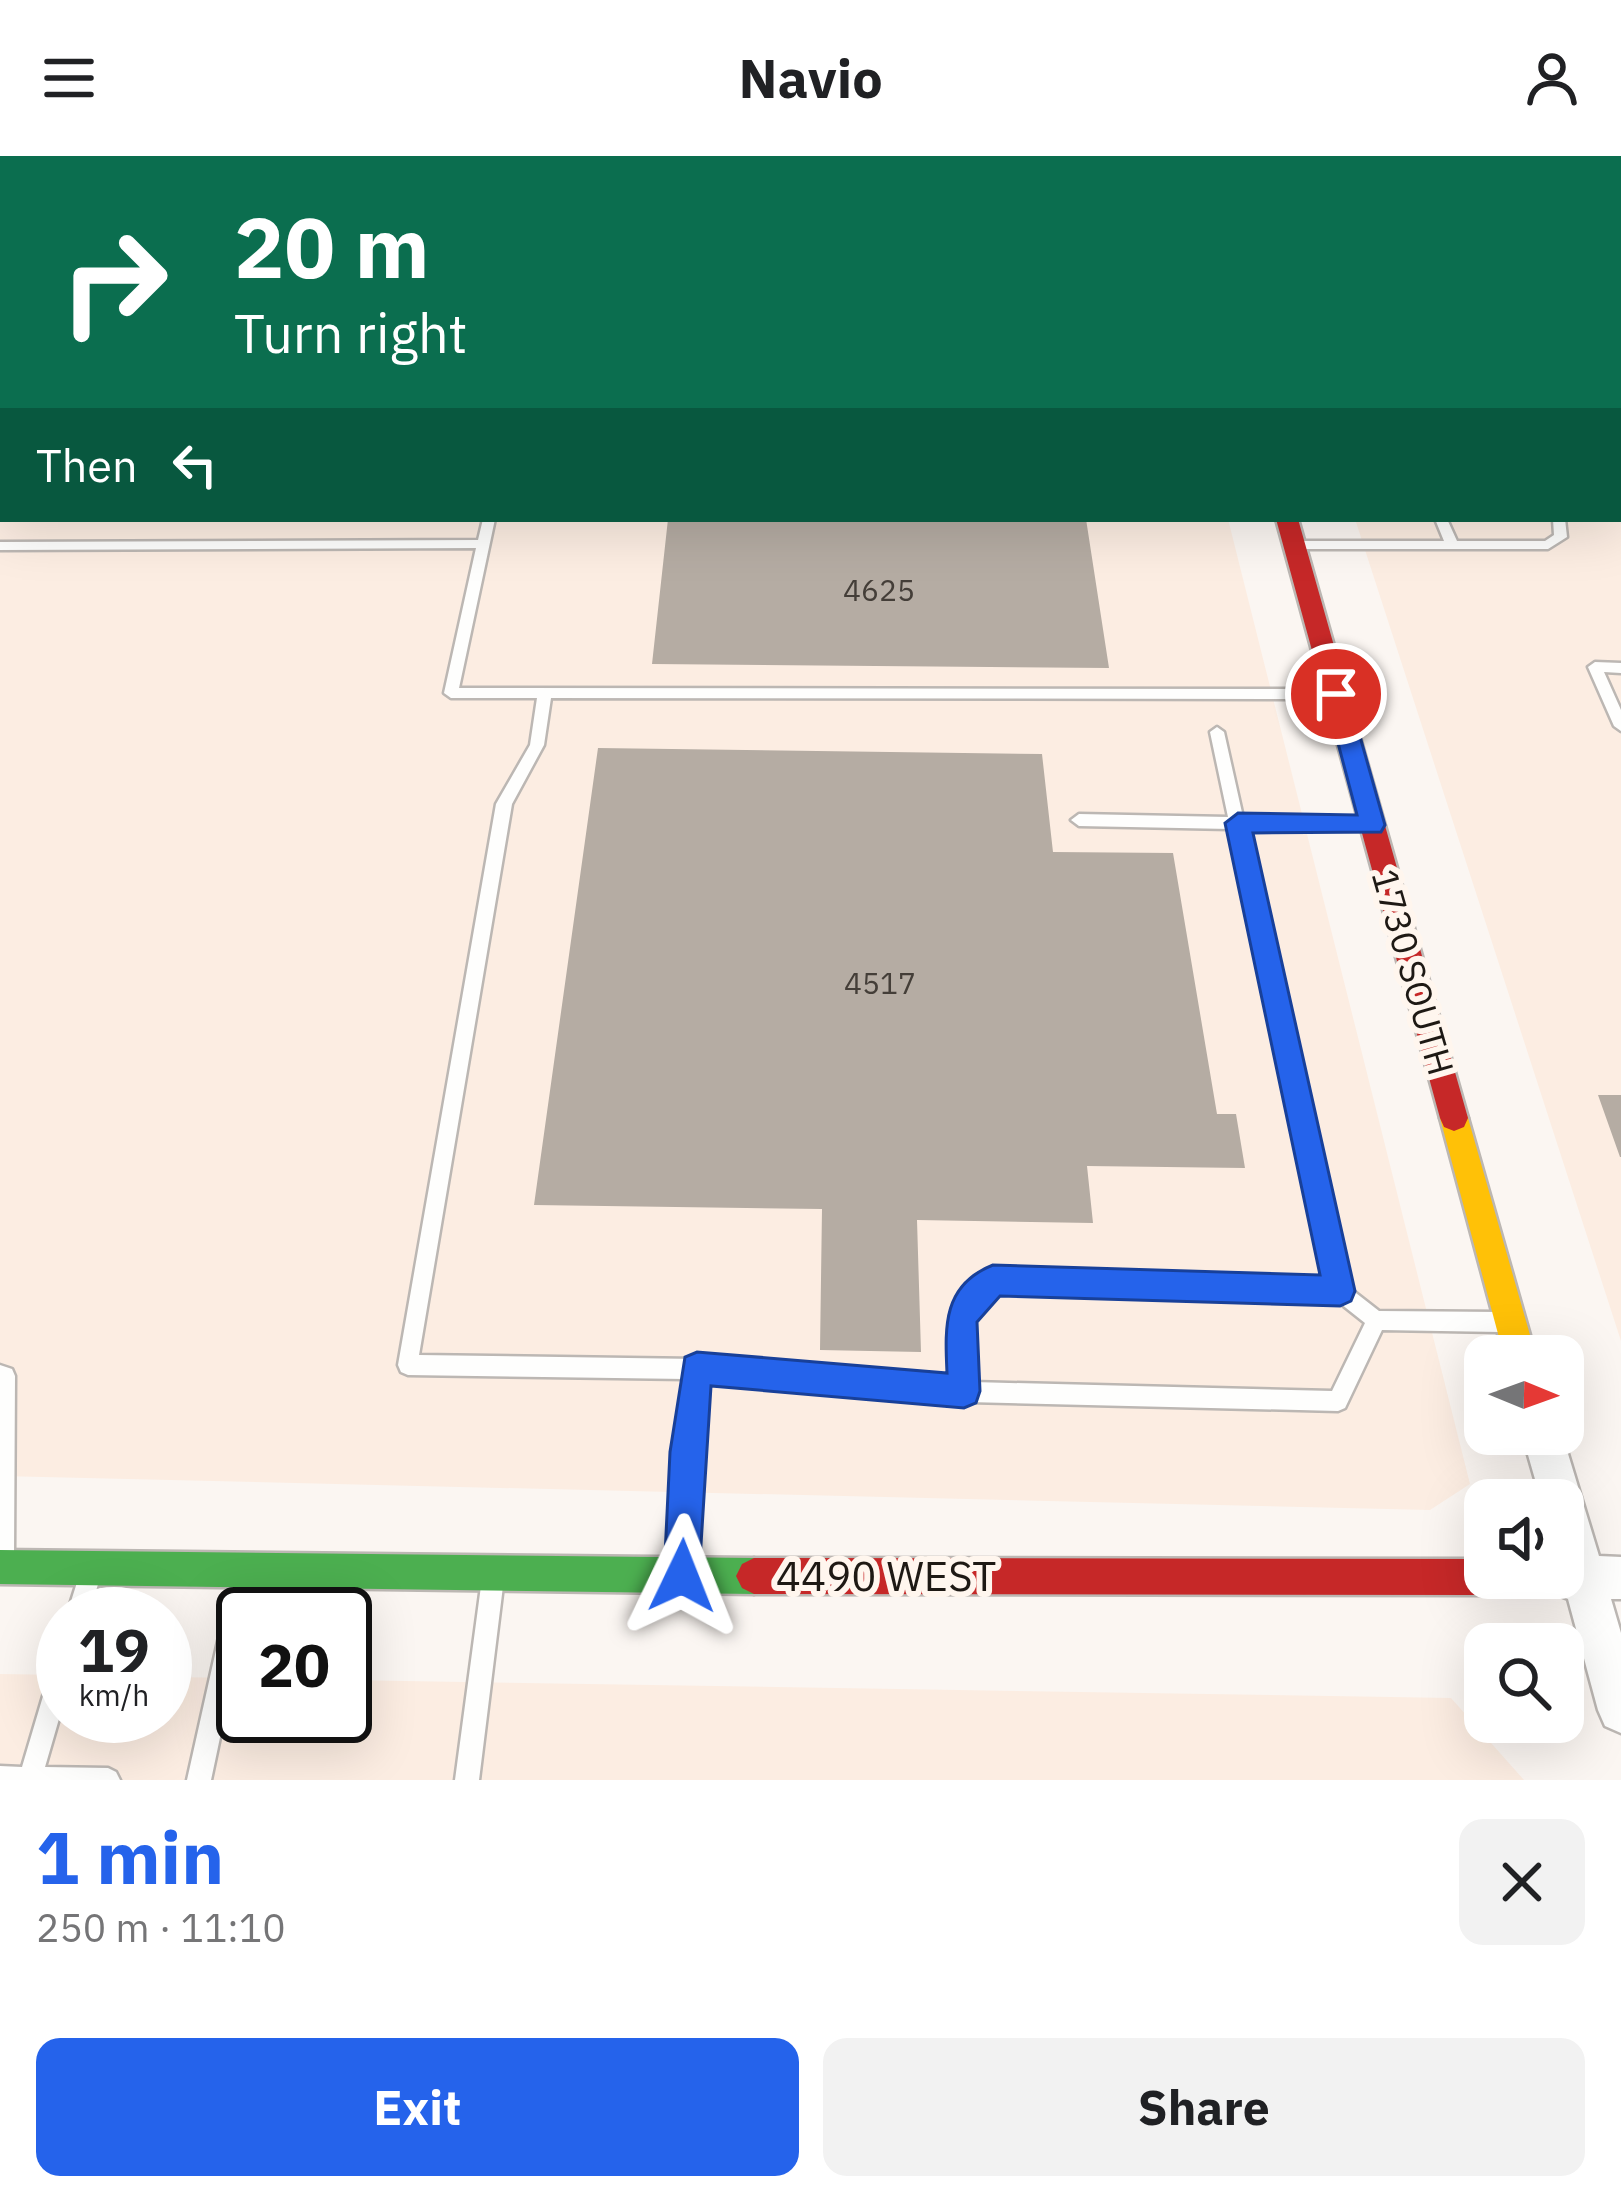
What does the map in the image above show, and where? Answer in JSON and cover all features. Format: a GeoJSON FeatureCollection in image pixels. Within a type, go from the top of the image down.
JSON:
{"type":"FeatureCollection","features":[{"type":"Feature","properties":{"kind":"street","name":"1730 SOUTH"},"geometry":{"type":"LineString","coordinates":[[1291,532],[1514,1335]]}},
{"type":"Feature","properties":{"kind":"street","name":"4490 WEST"},"geometry":{"type":"LineString","coordinates":[[1,1567],[682,1576],[1464,1577]]}},
{"type":"Feature","properties":{"kind":"street"},"geometry":{"type":"LineString","coordinates":[[1589,1578],[1621,1710]]}},
{"type":"Feature","properties":{"kind":"lane"},"geometry":{"type":"LineString","coordinates":[[488,522],[451,693],[544,697],[1336,694]]}},
{"type":"Feature","properties":{"kind":"lane"},"geometry":{"type":"LineString","coordinates":[[1442,522],[1452,545]]}},
{"type":"Feature","properties":{"kind":"lane"},"geometry":{"type":"LineString","coordinates":[[1291,532],[1452,545],[1548,545],[1561,537],[1559,522]]}},
{"type":"Feature","properties":{"kind":"lane"},"geometry":{"type":"LineString","coordinates":[[0,546],[483,544]]}},
{"type":"Feature","properties":{"kind":"lane"},"geometry":{"type":"LineString","coordinates":[[1621,668],[1595,667],[1621,726]]}},
{"type":"Feature","properties":{"kind":"lane"},"geometry":{"type":"LineString","coordinates":[[544,697],[537,745],[504,804],[408,1365],[697,1369],[964,1391],[1338,1401],[1376,1320]]}},
{"type":"Feature","properties":{"kind":"lane"},"geometry":{"type":"LineString","coordinates":[[1217,732],[1340,1291]]}},
{"type":"Feature","properties":{"kind":"lane"},"geometry":{"type":"LineString","coordinates":[[1078,820],[1372,825]]}},
{"type":"Feature","properties":{"kind":"lane"},"geometry":{"type":"LineString","coordinates":[[964,1391],[960,1316],[993,1280],[1340,1291],[1376,1320],[1510,1322]]}},
{"type":"Feature","properties":{"kind":"lane"},"geometry":{"type":"LineString","coordinates":[[682,1576],[687,1452],[697,1369]]}},
{"type":"Feature","properties":{"kind":"lane"},"geometry":{"type":"LineString","coordinates":[[0,1375],[5,1376],[1,1567]]}},
{"type":"Feature","properties":{"kind":"lane"},"geometry":{"type":"LineString","coordinates":[[86,1587],[92,1568]]}},
{"type":"Feature","properties":{"kind":"lane"},"geometry":{"type":"LineString","coordinates":[[199,1780],[244,1570]]}},
{"type":"Feature","properties":{"kind":"lane"},"geometry":{"type":"LineString","coordinates":[[467,1780],[494,1573]]}},
{"type":"Feature","properties":{"kind":"lane"},"geometry":{"type":"LineString","coordinates":[[30,1779],[41,1743]]}},
{"type":"Feature","properties":{"kind":"lane"},"geometry":{"type":"LineString","coordinates":[[0,1778],[108,1780]]}},
{"type":"Feature","properties":{"kind":"shaded area"},"geometry":{"type":"Polygon","coordinates":[[[0,522],[1229,522],[1469,1479],[1464,1479],[1464,1488],[1430,1510],[0,1476],[0,522]]]}},
{"type":"Feature","properties":{"kind":"shaded area"},"geometry":{"type":"Polygon","coordinates":[[[1356,522],[1621,522],[1621,1341],[1356,522]]]}},
{"type":"Feature","properties":{"kind":"shaded area"},"geometry":{"type":"Polygon","coordinates":[[[0,1674],[36,1675],[36,1743],[192,1743],[192,1677],[216,1678],[216,1743],[372,1743],[372,1680],[1451,1698],[1464,1713],[1464,1743],[1491,1743],[1524,1780],[0,1780],[0,1674]]]}},
{"type":"Feature","properties":{"kind":"building"},"geometry":{"type":"Polygon","coordinates":[[[668,522],[1086,522],[1109,668],[652,664],[668,522]]]}},
{"type":"Feature","properties":{"kind":"building"},"geometry":{"type":"Polygon","coordinates":[[[598,748],[1042,754],[1053,852],[1173,853],[1217,1114],[1236,1114],[1245,1168],[1087,1166],[1093,1223],[917,1220],[921,1352],[820,1350],[822,1209],[534,1205],[598,748]]]}},
{"type":"Feature","properties":{"kind":"building"},"geometry":{"type":"Polygon","coordinates":[[[1598,1095],[1621,1095],[1621,1157],[1620,1157],[1598,1095]]]}},
{"type":"Feature","properties":{"kind":"traffic: fast"},"geometry":{"type":"LineString","coordinates":[[0,1567],[754,1576]]}},
{"type":"Feature","properties":{"kind":"traffic: slow"},"geometry":{"type":"LineString","coordinates":[[1454,1118],[1514,1335]]}},
{"type":"Feature","properties":{"kind":"traffic: jam"},"geometry":{"type":"LineString","coordinates":[[1288,522],[1454,1118]]}},
{"type":"Feature","properties":{"kind":"traffic: jam"},"geometry":{"type":"LineString","coordinates":[[754,1576],[1464,1577]]}},
{"type":"Feature","properties":{"kind":"route"},"geometry":{"type":"LineString","coordinates":[[682,1576],[687,1452],[697,1369],[964,1391],[960,1316],[993,1280],[1340,1291],[1238,823],[1372,825],[1336,694]]}}]}
